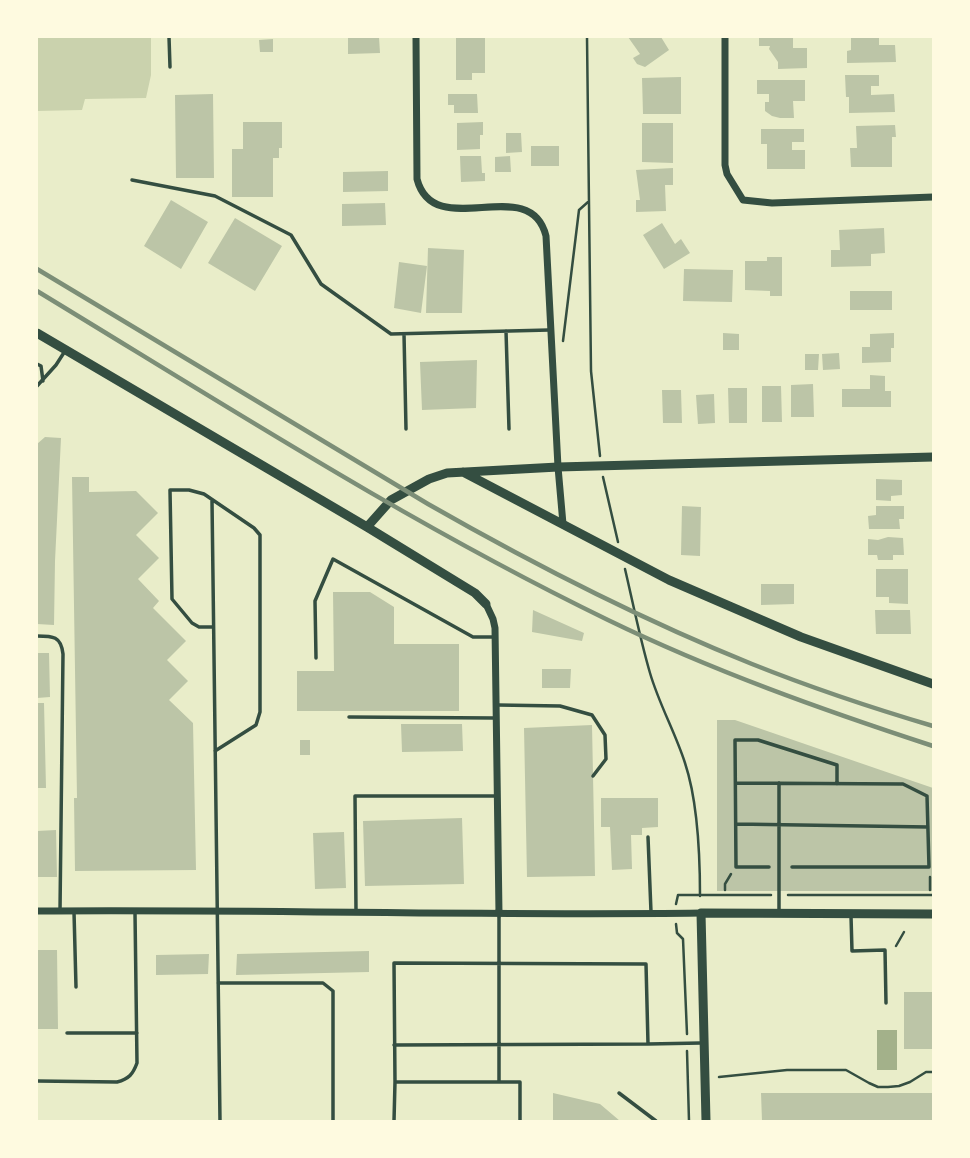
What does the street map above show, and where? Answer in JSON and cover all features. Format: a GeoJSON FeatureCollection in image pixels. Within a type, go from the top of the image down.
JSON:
{"type":"FeatureCollection","features":[{"type":"Feature","properties":{"kind":"street"},"geometry":{"type":"LineString","coordinates":[[416,37],[417,179],[428,200],[453,208],[516,208],[533,214],[544,228],[563,524]]}},
{"type":"Feature","properties":{"kind":"street"},"geometry":{"type":"LineString","coordinates":[[725,37],[725,165],[726,174],[743,200],[772,203],[933,197]]}},
{"type":"Feature","properties":{"kind":"street"},"geometry":{"type":"LineString","coordinates":[[37,333],[367,527],[475,593],[486,604],[493,619],[495,638],[499,914]]}},
{"type":"Feature","properties":{"kind":"street"},"geometry":{"type":"LineString","coordinates":[[367,527],[383,507],[400,494],[429,479],[462,471],[933,457]]}},
{"type":"Feature","properties":{"kind":"street"},"geometry":{"type":"LineString","coordinates":[[462,471],[669,580],[801,637],[933,684]]}},
{"type":"Feature","properties":{"kind":"street"},"geometry":{"type":"LineString","coordinates":[[37,911],[933,914]]}},
{"type":"Feature","properties":{"kind":"street"},"geometry":{"type":"LineString","coordinates":[[701,914],[706,1121]]}},
{"type":"Feature","properties":{"kind":"lane"},"geometry":{"type":"LineString","coordinates":[[169,37],[170,67]]}},
{"type":"Feature","properties":{"kind":"lane"},"geometry":{"type":"LineString","coordinates":[[132,180],[215,196],[291,235],[321,284],[391,334],[551,330]]}},
{"type":"Feature","properties":{"kind":"lane"},"geometry":{"type":"LineString","coordinates":[[506,331],[509,429]]}},
{"type":"Feature","properties":{"kind":"lane"},"geometry":{"type":"LineString","coordinates":[[404,334],[406,429]]}},
{"type":"Feature","properties":{"kind":"lane"},"geometry":{"type":"LineString","coordinates":[[37,387],[66,350]]}},
{"type":"Feature","properties":{"kind":"lane"},"geometry":{"type":"LineString","coordinates":[[37,364],[41,366],[43,381]]}},
{"type":"Feature","properties":{"kind":"lane"},"geometry":{"type":"LineString","coordinates":[[214,627],[199,627],[192,623],[172,599],[170,490],[189,489],[204,494],[254,528],[260,536],[260,712],[256,725],[215,751]]}},
{"type":"Feature","properties":{"kind":"lane"},"geometry":{"type":"LineString","coordinates":[[212,501],[220,1121]]}},
{"type":"Feature","properties":{"kind":"lane"},"geometry":{"type":"LineString","coordinates":[[316,659],[315,601],[333,559],[473,638],[495,638]]}},
{"type":"Feature","properties":{"kind":"lane"},"geometry":{"type":"LineString","coordinates":[[37,636],[57,638],[62,645],[63,654],[60,911]]}},
{"type":"Feature","properties":{"kind":"lane"},"geometry":{"type":"LineString","coordinates":[[496,705],[560,706],[592,715],[605,735],[606,759],[593,776]]}},
{"type":"Feature","properties":{"kind":"lane"},"geometry":{"type":"LineString","coordinates":[[349,717],[496,718]]}},
{"type":"Feature","properties":{"kind":"lane"},"geometry":{"type":"LineString","coordinates":[[769,867],[736,867],[735,740],[758,740],[837,765],[837,784]]}},
{"type":"Feature","properties":{"kind":"lane"},"geometry":{"type":"LineString","coordinates":[[736,783],[903,784],[928,796],[929,867],[792,867]]}},
{"type":"Feature","properties":{"kind":"lane"},"geometry":{"type":"LineString","coordinates":[[779,783],[779,914]]}},
{"type":"Feature","properties":{"kind":"lane"},"geometry":{"type":"LineString","coordinates":[[356,911],[355,796],[498,796]]}},
{"type":"Feature","properties":{"kind":"lane"},"geometry":{"type":"LineString","coordinates":[[736,824],[928,827]]}},
{"type":"Feature","properties":{"kind":"lane"},"geometry":{"type":"LineString","coordinates":[[648,838],[651,914]]}},
{"type":"Feature","properties":{"kind":"lane"},"geometry":{"type":"LineString","coordinates":[[74,910],[76,987]]}},
{"type":"Feature","properties":{"kind":"lane"},"geometry":{"type":"LineString","coordinates":[[37,1082],[117,1082],[128,1079],[134,1072],[137,1063],[135,911]]}},
{"type":"Feature","properties":{"kind":"lane"},"geometry":{"type":"LineString","coordinates":[[499,914],[499,1082]]}},
{"type":"Feature","properties":{"kind":"lane"},"geometry":{"type":"LineString","coordinates":[[851,914],[852,951],[885,950],[886,1003]]}},
{"type":"Feature","properties":{"kind":"lane"},"geometry":{"type":"LineString","coordinates":[[394,1121],[394,963],[646,964],[648,1044]]}},
{"type":"Feature","properties":{"kind":"lane"},"geometry":{"type":"LineString","coordinates":[[218,983],[323,983],[334,991],[334,1121]]}},
{"type":"Feature","properties":{"kind":"lane"},"geometry":{"type":"LineString","coordinates":[[67,1032],[137,1034]]}},
{"type":"Feature","properties":{"kind":"lane"},"geometry":{"type":"LineString","coordinates":[[394,1045],[705,1043]]}},
{"type":"Feature","properties":{"kind":"lane"},"geometry":{"type":"LineString","coordinates":[[395,1082],[520,1082],[520,1121]]}},
{"type":"Feature","properties":{"kind":"lane"},"geometry":{"type":"LineString","coordinates":[[619,1093],[656,1121]]}},
{"type":"Feature","properties":{"kind":"path"},"geometry":{"type":"LineString","coordinates":[[587,37],[592,371]]}},
{"type":"Feature","properties":{"kind":"path"},"geometry":{"type":"LineString","coordinates":[[562,348],[579,210],[588,202]]}},
{"type":"Feature","properties":{"kind":"path"},"geometry":{"type":"LineString","coordinates":[[626,575],[650,673],[686,764],[700,854],[700,896]]}},
{"type":"Feature","properties":{"kind":"path"},"geometry":{"type":"LineString","coordinates":[[930,877],[930,890]]}},
{"type":"Feature","properties":{"kind":"path"},"geometry":{"type":"LineString","coordinates":[[725,884],[725,890]]}},
{"type":"Feature","properties":{"kind":"path"},"geometry":{"type":"LineString","coordinates":[[676,900],[678,895],[771,895]]}},
{"type":"Feature","properties":{"kind":"path"},"geometry":{"type":"LineString","coordinates":[[791,895],[933,895]]}},
{"type":"Feature","properties":{"kind":"path"},"geometry":{"type":"LineString","coordinates":[[676,928],[683,939],[687,1031]]}},
{"type":"Feature","properties":{"kind":"path"},"geometry":{"type":"LineString","coordinates":[[896,946],[904,932]]}},
{"type":"Feature","properties":{"kind":"path"},"geometry":{"type":"LineString","coordinates":[[687,1054],[688,1121]]}},
{"type":"Feature","properties":{"kind":"path"},"geometry":{"type":"LineString","coordinates":[[719,1077],[786,1070],[846,1070],[878,1087],[888,1087],[910,1083],[926,1072],[933,1072]]}},
{"type":"Feature","properties":{"kind":"shaded area"},"geometry":{"type":"Polygon","coordinates":[[[37,37],[151,37],[151,75],[146,98],[85,99],[82,110],[37,111],[37,37]]]}},
{"type":"Feature","properties":{"kind":"shaded area"},"geometry":{"type":"Polygon","coordinates":[[[877,1030],[897,1030],[897,1070],[877,1070],[877,1030]]]}},
{"type":"Feature","properties":{"kind":"building"},"geometry":{"type":"Polygon","coordinates":[[[348,37],[379,37],[380,53],[348,54],[348,37]]]}},
{"type":"Feature","properties":{"kind":"building"},"geometry":{"type":"Polygon","coordinates":[[[456,37],[485,37],[485,73],[472,73],[472,80],[456,80],[456,37]]]}},
{"type":"Feature","properties":{"kind":"building"},"geometry":{"type":"Polygon","coordinates":[[[628,37],[661,37],[669,50],[645,67],[637,64],[633,58],[640,54],[628,37]]]}},
{"type":"Feature","properties":{"kind":"building"},"geometry":{"type":"Polygon","coordinates":[[[759,37],[793,37],[793,48],[807,48],[807,68],[778,69],[778,62],[769,49],[770,46],[759,46],[759,37]]]}},
{"type":"Feature","properties":{"kind":"building"},"geometry":{"type":"Polygon","coordinates":[[[851,37],[879,37],[879,45],[895,45],[896,62],[847,63],[851,37]]]}},
{"type":"Feature","properties":{"kind":"building"},"geometry":{"type":"Polygon","coordinates":[[[273,39],[273,52],[260,52],[259,40],[273,39]]]}},
{"type":"Feature","properties":{"kind":"building"},"geometry":{"type":"Polygon","coordinates":[[[845,75],[879,75],[879,86],[871,86],[871,95],[894,94],[895,112],[849,113],[845,75]]]}},
{"type":"Feature","properties":{"kind":"building"},"geometry":{"type":"Polygon","coordinates":[[[681,77],[681,114],[643,114],[642,78],[681,77]]]}},
{"type":"Feature","properties":{"kind":"building"},"geometry":{"type":"Polygon","coordinates":[[[757,80],[805,80],[805,101],[793,101],[794,118],[780,118],[765,111],[769,94],[757,94],[757,80]]]}},
{"type":"Feature","properties":{"kind":"building"},"geometry":{"type":"Polygon","coordinates":[[[213,94],[214,178],[176,178],[175,95],[213,94]]]}},
{"type":"Feature","properties":{"kind":"building"},"geometry":{"type":"Polygon","coordinates":[[[448,94],[477,94],[478,113],[454,113],[454,105],[448,105],[448,94]]]}},
{"type":"Feature","properties":{"kind":"building"},"geometry":{"type":"Polygon","coordinates":[[[243,122],[282,122],[282,148],[279,148],[279,158],[273,158],[273,197],[232,197],[232,149],[243,149],[243,122]]]}},
{"type":"Feature","properties":{"kind":"building"},"geometry":{"type":"Polygon","coordinates":[[[483,122],[480,149],[457,150],[457,123],[483,122]]]}},
{"type":"Feature","properties":{"kind":"building"},"geometry":{"type":"Polygon","coordinates":[[[642,123],[673,123],[673,163],[642,162],[642,123]]]}},
{"type":"Feature","properties":{"kind":"building"},"geometry":{"type":"Polygon","coordinates":[[[895,125],[896,137],[892,137],[892,167],[851,167],[850,148],[857,148],[856,126],[895,125]]]}},
{"type":"Feature","properties":{"kind":"building"},"geometry":{"type":"Polygon","coordinates":[[[761,129],[804,129],[804,142],[792,142],[792,150],[805,150],[805,169],[767,169],[767,144],[761,144],[761,129]]]}},
{"type":"Feature","properties":{"kind":"building"},"geometry":{"type":"Polygon","coordinates":[[[506,133],[521,133],[522,152],[506,153],[506,133]]]}},
{"type":"Feature","properties":{"kind":"building"},"geometry":{"type":"Polygon","coordinates":[[[531,146],[559,146],[559,166],[531,166],[531,146]]]}},
{"type":"Feature","properties":{"kind":"building"},"geometry":{"type":"Polygon","coordinates":[[[460,156],[481,156],[485,181],[461,182],[460,156]]]}},
{"type":"Feature","properties":{"kind":"building"},"geometry":{"type":"Polygon","coordinates":[[[510,156],[511,172],[495,172],[495,157],[510,156]]]}},
{"type":"Feature","properties":{"kind":"building"},"geometry":{"type":"Polygon","coordinates":[[[673,168],[673,185],[665,185],[666,211],[636,212],[636,200],[640,200],[636,170],[673,168]]]}},
{"type":"Feature","properties":{"kind":"building"},"geometry":{"type":"Polygon","coordinates":[[[388,171],[388,191],[343,192],[343,172],[388,171]]]}},
{"type":"Feature","properties":{"kind":"building"},"geometry":{"type":"Polygon","coordinates":[[[171,200],[208,222],[181,269],[144,246],[171,200]]]}},
{"type":"Feature","properties":{"kind":"building"},"geometry":{"type":"Polygon","coordinates":[[[385,203],[386,225],[342,226],[342,204],[385,203]]]}},
{"type":"Feature","properties":{"kind":"building"},"geometry":{"type":"Polygon","coordinates":[[[235,218],[282,246],[255,291],[208,263],[235,218]]]}},
{"type":"Feature","properties":{"kind":"building"},"geometry":{"type":"Polygon","coordinates":[[[662,223],[675,244],[681,239],[690,253],[664,269],[643,235],[662,223]]]}},
{"type":"Feature","properties":{"kind":"building"},"geometry":{"type":"Polygon","coordinates":[[[884,228],[885,253],[871,254],[871,266],[831,267],[831,250],[840,250],[839,230],[884,228]]]}},
{"type":"Feature","properties":{"kind":"building"},"geometry":{"type":"Polygon","coordinates":[[[428,248],[464,250],[462,313],[426,313],[428,248]]]}},
{"type":"Feature","properties":{"kind":"building"},"geometry":{"type":"Polygon","coordinates":[[[767,257],[782,257],[782,296],[770,296],[770,291],[745,290],[745,261],[767,261],[767,257]]]}},
{"type":"Feature","properties":{"kind":"building"},"geometry":{"type":"Polygon","coordinates":[[[399,262],[427,266],[421,313],[394,308],[399,262]]]}},
{"type":"Feature","properties":{"kind":"building"},"geometry":{"type":"Polygon","coordinates":[[[684,269],[733,270],[732,302],[683,301],[684,269]]]}},
{"type":"Feature","properties":{"kind":"building"},"geometry":{"type":"Polygon","coordinates":[[[850,291],[892,291],[892,310],[850,310],[850,291]]]}},
{"type":"Feature","properties":{"kind":"building"},"geometry":{"type":"Polygon","coordinates":[[[723,333],[739,334],[739,350],[723,350],[723,333]]]}},
{"type":"Feature","properties":{"kind":"building"},"geometry":{"type":"Polygon","coordinates":[[[894,333],[891,362],[862,363],[862,347],[870,347],[870,334],[894,333]]]}},
{"type":"Feature","properties":{"kind":"building"},"geometry":{"type":"Polygon","coordinates":[[[839,353],[840,369],[823,370],[822,354],[839,353]]]}},
{"type":"Feature","properties":{"kind":"building"},"geometry":{"type":"Polygon","coordinates":[[[805,354],[819,354],[818,370],[805,370],[805,354]]]}},
{"type":"Feature","properties":{"kind":"building"},"geometry":{"type":"Polygon","coordinates":[[[477,360],[476,408],[422,410],[420,362],[477,360]]]}},
{"type":"Feature","properties":{"kind":"building"},"geometry":{"type":"Polygon","coordinates":[[[870,375],[885,376],[885,391],[891,391],[891,407],[842,407],[842,389],[870,389],[870,375]]]}},
{"type":"Feature","properties":{"kind":"building"},"geometry":{"type":"Polygon","coordinates":[[[813,384],[814,417],[791,417],[791,385],[813,384]]]}},
{"type":"Feature","properties":{"kind":"building"},"geometry":{"type":"Polygon","coordinates":[[[762,386],[781,386],[782,422],[762,422],[762,386]]]}},
{"type":"Feature","properties":{"kind":"building"},"geometry":{"type":"Polygon","coordinates":[[[728,388],[747,388],[747,423],[729,423],[728,388]]]}},
{"type":"Feature","properties":{"kind":"building"},"geometry":{"type":"Polygon","coordinates":[[[662,390],[681,390],[682,423],[663,423],[662,390]]]}},
{"type":"Feature","properties":{"kind":"building"},"geometry":{"type":"Polygon","coordinates":[[[714,394],[715,423],[698,424],[696,395],[714,394]]]}},
{"type":"Feature","properties":{"kind":"building"},"geometry":{"type":"Polygon","coordinates":[[[45,437],[61,438],[54,625],[37,624],[37,444],[45,437]]]}},
{"type":"Feature","properties":{"kind":"building"},"geometry":{"type":"Polygon","coordinates":[[[72,477],[89,477],[89,492],[136,491],[158,513],[136,535],[159,558],[138,579],[159,601],[153,608],[186,641],[167,660],[188,681],[169,700],[193,723],[196,870],[75,871],[74,798],[77,798],[72,477]]]}},
{"type":"Feature","properties":{"kind":"building"},"geometry":{"type":"Polygon","coordinates":[[[876,479],[902,480],[902,495],[891,496],[891,501],[876,500],[876,479]]]}},
{"type":"Feature","properties":{"kind":"building"},"geometry":{"type":"Polygon","coordinates":[[[682,506],[701,507],[700,556],[681,555],[682,506]]]}},
{"type":"Feature","properties":{"kind":"building"},"geometry":{"type":"Polygon","coordinates":[[[876,506],[904,506],[904,519],[899,519],[900,529],[869,529],[868,516],[876,515],[876,506]]]}},
{"type":"Feature","properties":{"kind":"building"},"geometry":{"type":"Polygon","coordinates":[[[903,538],[904,555],[893,555],[893,560],[878,560],[877,555],[868,555],[868,539],[903,538]]]}},
{"type":"Feature","properties":{"kind":"building"},"geometry":{"type":"Polygon","coordinates":[[[876,569],[908,569],[908,604],[889,603],[889,597],[876,597],[876,569]]]}},
{"type":"Feature","properties":{"kind":"building"},"geometry":{"type":"Polygon","coordinates":[[[761,584],[794,584],[794,604],[761,605],[761,584]]]}},
{"type":"Feature","properties":{"kind":"building"},"geometry":{"type":"Polygon","coordinates":[[[333,592],[370,592],[394,607],[394,644],[459,644],[459,711],[297,711],[297,671],[334,671],[333,592]]]}},
{"type":"Feature","properties":{"kind":"building"},"geometry":{"type":"Polygon","coordinates":[[[533,610],[584,633],[582,641],[532,632],[533,610]]]}},
{"type":"Feature","properties":{"kind":"building"},"geometry":{"type":"Polygon","coordinates":[[[875,610],[910,610],[911,634],[876,634],[875,610]]]}},
{"type":"Feature","properties":{"kind":"building"},"geometry":{"type":"Polygon","coordinates":[[[37,653],[49,653],[50,697],[37,698],[37,653]]]}},
{"type":"Feature","properties":{"kind":"building"},"geometry":{"type":"Polygon","coordinates":[[[542,669],[571,669],[570,688],[542,688],[542,669]]]}},
{"type":"Feature","properties":{"kind":"building"},"geometry":{"type":"Polygon","coordinates":[[[37,703],[44,703],[46,788],[37,788],[37,703]]]}},
{"type":"Feature","properties":{"kind":"building"},"geometry":{"type":"Polygon","coordinates":[[[717,720],[735,720],[933,788],[933,891],[717,891],[717,720]]]}},
{"type":"Feature","properties":{"kind":"building"},"geometry":{"type":"Polygon","coordinates":[[[401,724],[462,724],[463,751],[402,752],[401,724]]]}},
{"type":"Feature","properties":{"kind":"building"},"geometry":{"type":"Polygon","coordinates":[[[592,725],[595,876],[527,877],[524,728],[592,725]]]}},
{"type":"Feature","properties":{"kind":"building"},"geometry":{"type":"Polygon","coordinates":[[[300,740],[310,740],[310,755],[300,755],[300,740]]]}},
{"type":"Feature","properties":{"kind":"building"},"geometry":{"type":"Polygon","coordinates":[[[601,798],[658,798],[658,827],[642,828],[642,835],[631,835],[632,869],[612,870],[610,827],[601,827],[601,798]]]}},
{"type":"Feature","properties":{"kind":"building"},"geometry":{"type":"Polygon","coordinates":[[[462,818],[464,884],[365,886],[363,821],[462,818]]]}},
{"type":"Feature","properties":{"kind":"building"},"geometry":{"type":"Polygon","coordinates":[[[56,830],[57,877],[37,877],[37,831],[56,830]]]}},
{"type":"Feature","properties":{"kind":"building"},"geometry":{"type":"Polygon","coordinates":[[[344,832],[346,888],[315,889],[313,833],[344,832]]]}},
{"type":"Feature","properties":{"kind":"building"},"geometry":{"type":"Polygon","coordinates":[[[37,950],[57,950],[58,1029],[37,1029],[37,950]]]}},
{"type":"Feature","properties":{"kind":"building"},"geometry":{"type":"Polygon","coordinates":[[[369,951],[369,972],[236,975],[237,954],[369,951]]]}},
{"type":"Feature","properties":{"kind":"building"},"geometry":{"type":"Polygon","coordinates":[[[209,954],[208,974],[156,975],[156,955],[209,954]]]}},
{"type":"Feature","properties":{"kind":"building"},"geometry":{"type":"Polygon","coordinates":[[[904,992],[933,992],[933,1049],[904,1049],[904,992]]]}},
{"type":"Feature","properties":{"kind":"building"},"geometry":{"type":"Polygon","coordinates":[[[553,1093],[600,1104],[620,1121],[553,1121],[553,1093]]]}},
{"type":"Feature","properties":{"kind":"building"},"geometry":{"type":"Polygon","coordinates":[[[761,1093],[933,1093],[933,1121],[762,1121],[761,1093]]]}},
{"type":"Feature","properties":{"kind":"railway"},"geometry":{"type":"LineString","coordinates":[[37,269],[428,504],[547,569],[628,609],[752,664],[933,726]]}},
{"type":"Feature","properties":{"kind":"railway"},"geometry":{"type":"LineString","coordinates":[[37,291],[390,504],[534,583],[648,639],[728,673],[933,746]]}}]}
